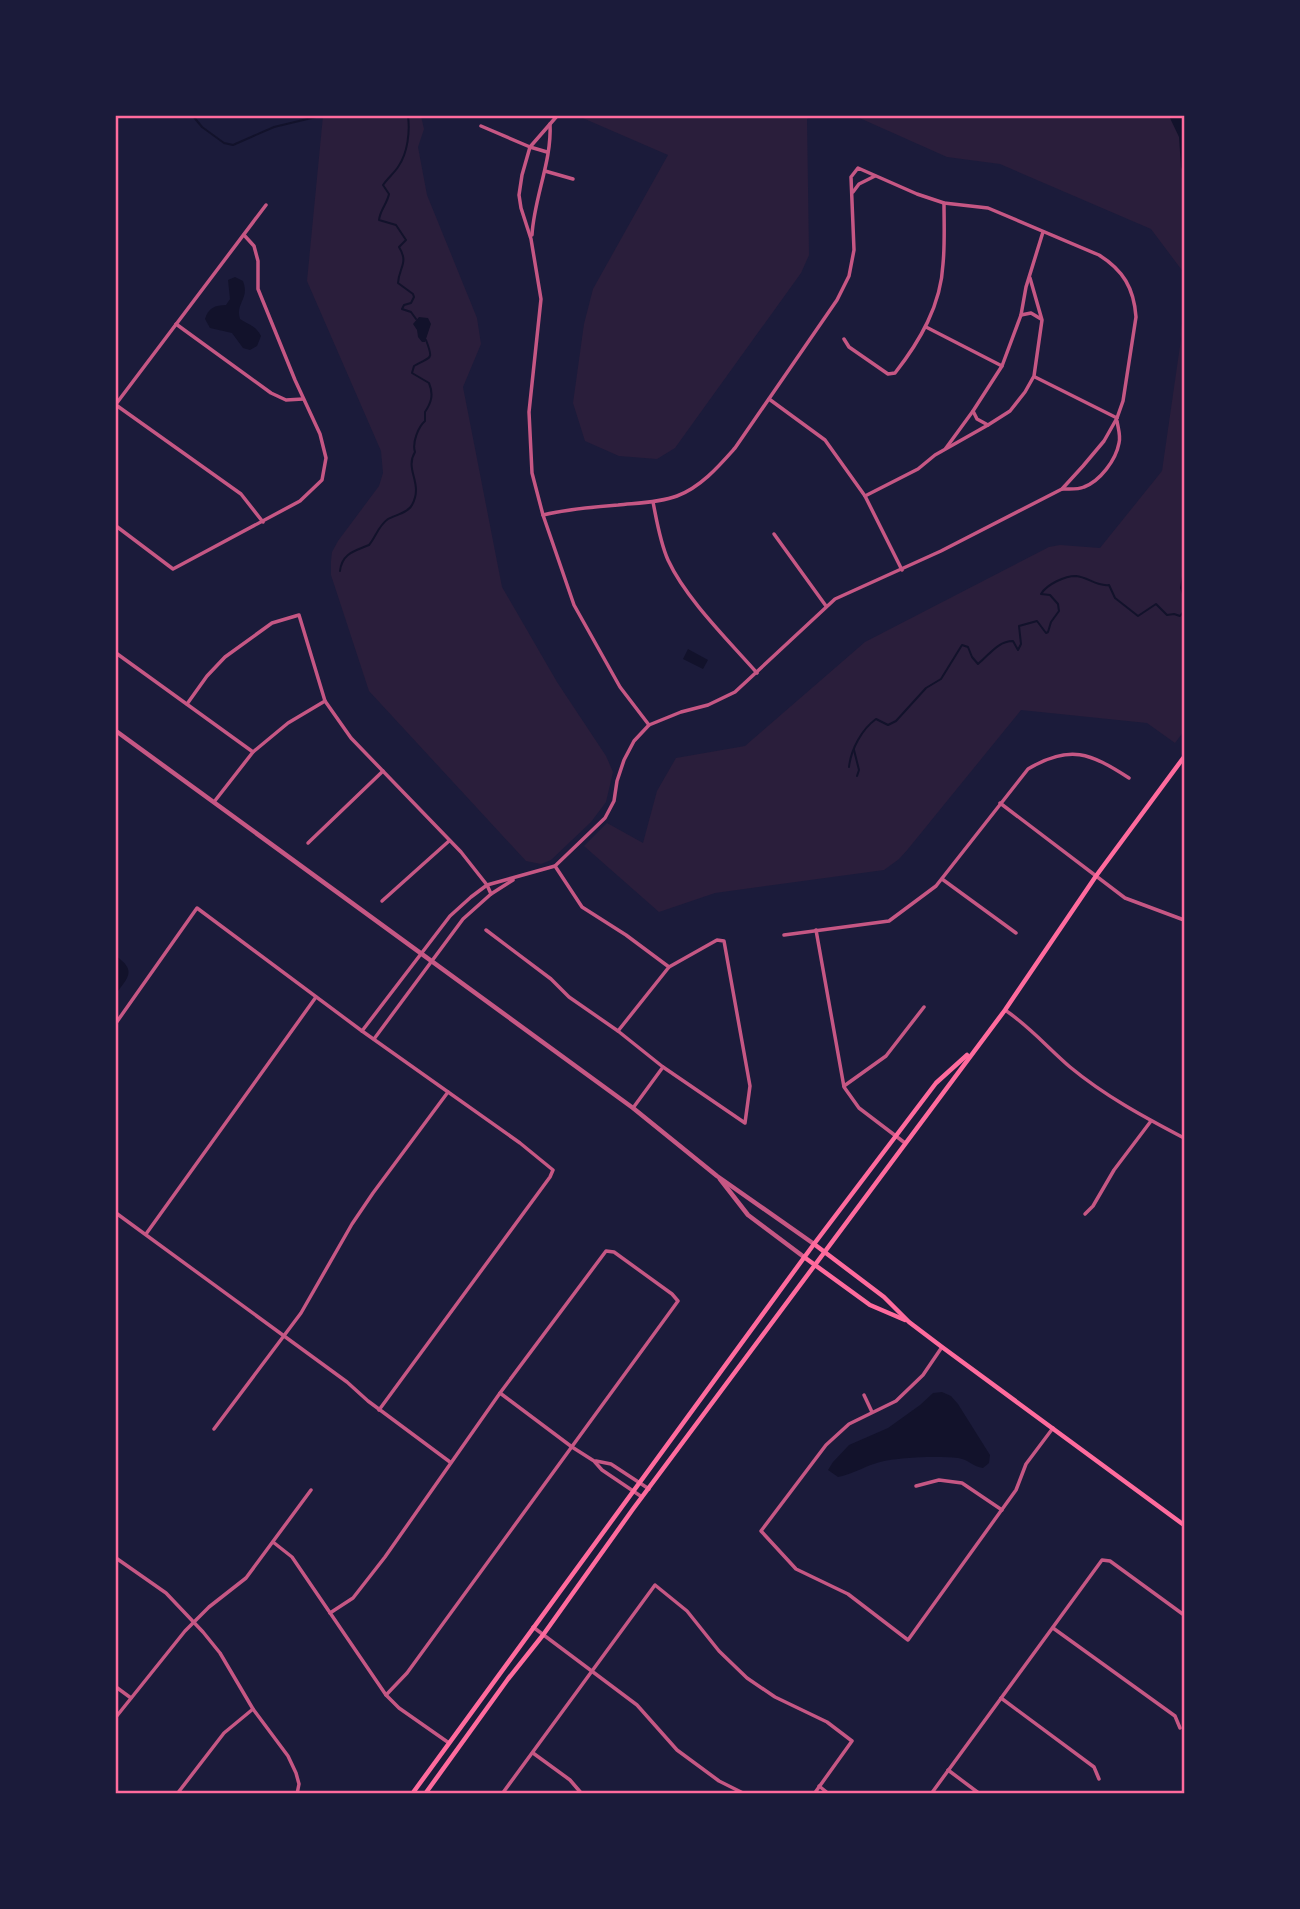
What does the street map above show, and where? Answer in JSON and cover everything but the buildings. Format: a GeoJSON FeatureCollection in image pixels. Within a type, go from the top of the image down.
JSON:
{"type":"FeatureCollection","features":[{"type":"Feature","properties":{"kind":"main road"},"geometry":{"type":"LineString","coordinates":[[425,1794],[975,1047],[1005,1010],[1096,876],[1185,757]]}},
{"type":"Feature","properties":{"kind":"main road"},"geometry":{"type":"LineString","coordinates":[[412,1794],[632,1490],[895,1135],[936,1083],[975,1047]]}},
{"type":"Feature","properties":{"kind":"main road"},"geometry":{"type":"LineString","coordinates":[[814,1244],[884,1297],[909,1322],[942,1347],[1185,1525]]}},
{"type":"Feature","properties":{"kind":"main road"},"geometry":{"type":"LineString","coordinates":[[804,1257],[870,1305],[909,1322]]}},
{"type":"Feature","properties":{"kind":"street"},"geometry":{"type":"LineString","coordinates":[[557,116],[530,147],[519,195],[531,239],[541,299],[528,412],[532,473],[542,514],[574,605],[620,687],[649,725]]}},
{"type":"Feature","properties":{"kind":"street"},"geometry":{"type":"LineString","coordinates":[[531,239],[533,216],[551,140],[550,124]]}},
{"type":"Feature","properties":{"kind":"street"},"geometry":{"type":"LineString","coordinates":[[481,126],[548,152]]}},
{"type":"Feature","properties":{"kind":"street"},"geometry":{"type":"LineString","coordinates":[[362,1031],[450,916],[471,897],[487,886],[555,866],[605,818],[614,801],[624,760],[634,741],[649,725],[708,705],[735,692],[835,599],[902,570],[1062,489],[1104,441],[1123,401],[1136,317],[1130,288],[1113,264],[1099,255],[988,208],[944,203],[858,168],[851,177],[854,250],[849,276],[836,300],[769,399],[719,467],[699,484],[678,496],[653,502],[573,508],[542,514]]}},
{"type":"Feature","properties":{"kind":"street"},"geometry":{"type":"LineString","coordinates":[[544,171],[573,179]]}},
{"type":"Feature","properties":{"kind":"street"},"geometry":{"type":"LineString","coordinates":[[852,193],[859,184],[876,176]]}},
{"type":"Feature","properties":{"kind":"street"},"geometry":{"type":"LineString","coordinates":[[844,339],[849,347],[888,374],[895,373],[926,327],[937,297],[943,266],[944,203]]}},
{"type":"Feature","properties":{"kind":"street"},"geometry":{"type":"LineString","coordinates":[[263,522],[241,494],[116,404],[266,205]]}},
{"type":"Feature","properties":{"kind":"street"},"geometry":{"type":"LineString","coordinates":[[945,449],[1002,366],[1021,315],[1026,287],[1043,232]]}},
{"type":"Feature","properties":{"kind":"street"},"geometry":{"type":"LineString","coordinates":[[116,526],[173,569],[300,501],[322,480],[327,458],[320,434],[258,289],[258,261],[254,246],[244,235]]}},
{"type":"Feature","properties":{"kind":"street"},"geometry":{"type":"LineString","coordinates":[[864,496],[918,469],[945,449],[989,425],[1010,411],[1025,392],[1034,376],[1042,320],[1030,278]]}},
{"type":"Feature","properties":{"kind":"street"},"geometry":{"type":"LineString","coordinates":[[1021,315],[1031,313],[1042,320]]}},
{"type":"Feature","properties":{"kind":"street"},"geometry":{"type":"LineString","coordinates":[[176,324],[271,393],[286,400],[303,399]]}},
{"type":"Feature","properties":{"kind":"street"},"geometry":{"type":"LineString","coordinates":[[926,327],[1002,366]]}},
{"type":"Feature","properties":{"kind":"street"},"geometry":{"type":"LineString","coordinates":[[1034,376],[1117,418]]}},
{"type":"Feature","properties":{"kind":"street"},"geometry":{"type":"LineString","coordinates":[[769,399],[825,439],[864,496],[902,570]]}},
{"type":"Feature","properties":{"kind":"street"},"geometry":{"type":"LineString","coordinates":[[973,411],[977,419],[989,425]]}},
{"type":"Feature","properties":{"kind":"street"},"geometry":{"type":"LineString","coordinates":[[1062,489],[1075,490],[1087,486],[1103,472],[1116,453],[1120,440],[1117,418]]}},
{"type":"Feature","properties":{"kind":"street"},"geometry":{"type":"LineString","coordinates":[[653,502],[660,536],[676,575],[689,595],[757,673]]}},
{"type":"Feature","properties":{"kind":"street"},"geometry":{"type":"LineString","coordinates":[[774,534],[826,607]]}},
{"type":"Feature","properties":{"kind":"street"},"geometry":{"type":"LineString","coordinates":[[187,704],[225,657],[272,623],[299,615],[325,701],[351,738],[461,852],[491,894]]}},
{"type":"Feature","properties":{"kind":"street"},"geometry":{"type":"LineString","coordinates":[[116,653],[254,752]]}},
{"type":"Feature","properties":{"kind":"street"},"geometry":{"type":"LineString","coordinates":[[214,802],[254,752],[288,723],[325,701]]}},
{"type":"Feature","properties":{"kind":"street"},"geometry":{"type":"LineString","coordinates":[[116,731],[633,1108],[717,1176],[814,1244]]}},
{"type":"Feature","properties":{"kind":"street"},"geometry":{"type":"LineString","coordinates":[[784,934],[889,921],[936,886],[1028,769],[1045,758],[1067,753],[1086,756],[1103,762],[1129,778]]}},
{"type":"Feature","properties":{"kind":"street"},"geometry":{"type":"LineString","coordinates":[[308,843],[383,771]]}},
{"type":"Feature","properties":{"kind":"street"},"geometry":{"type":"LineString","coordinates":[[1000,803],[1132,902],[1185,920]]}},
{"type":"Feature","properties":{"kind":"street"},"geometry":{"type":"LineString","coordinates":[[382,901],[449,841]]}},
{"type":"Feature","properties":{"kind":"street"},"geometry":{"type":"LineString","coordinates":[[555,866],[582,907],[669,967]]}},
{"type":"Feature","properties":{"kind":"street"},"geometry":{"type":"LineString","coordinates":[[374,1039],[463,919],[491,894],[517,877]]}},
{"type":"Feature","properties":{"kind":"street"},"geometry":{"type":"LineString","coordinates":[[942,879],[1016,933]]}},
{"type":"Feature","properties":{"kind":"street"},"geometry":{"type":"LineString","coordinates":[[116,1023],[197,908],[362,1031],[520,1143],[553,1170],[379,1410]]}},
{"type":"Feature","properties":{"kind":"street"},"geometry":{"type":"LineString","coordinates":[[486,930],[663,1068],[745,1124],[750,1086],[724,941],[717,940],[669,967],[618,1031]]}},
{"type":"Feature","properties":{"kind":"street"},"geometry":{"type":"LineString","coordinates":[[816,930],[844,1087],[859,1108],[905,1143]]}},
{"type":"Feature","properties":{"kind":"street"},"geometry":{"type":"LineString","coordinates":[[146,1235],[316,997]]}},
{"type":"Feature","properties":{"kind":"street"},"geometry":{"type":"LineString","coordinates":[[844,1087],[886,1056],[924,1007]]}},
{"type":"Feature","properties":{"kind":"street"},"geometry":{"type":"LineString","coordinates":[[1005,1010],[1023,1022],[1045,1045],[1089,1082],[1185,1138]]}},
{"type":"Feature","properties":{"kind":"street"},"geometry":{"type":"LineString","coordinates":[[633,1108],[663,1068]]}},
{"type":"Feature","properties":{"kind":"street"},"geometry":{"type":"LineString","coordinates":[[214,1429],[284,1336],[373,1193],[449,1092]]}},
{"type":"Feature","properties":{"kind":"street"},"geometry":{"type":"LineString","coordinates":[[1085,1214],[1093,1206],[1114,1170],[1152,1121]]}},
{"type":"Feature","properties":{"kind":"street"},"geometry":{"type":"LineString","coordinates":[[717,1176],[748,1215],[804,1257]]}},
{"type":"Feature","properties":{"kind":"street"},"geometry":{"type":"LineString","coordinates":[[116,1213],[347,1382],[379,1410],[450,1462]]}},
{"type":"Feature","properties":{"kind":"street"},"geometry":{"type":"LineString","coordinates":[[330,1613],[353,1598],[385,1557],[450,1462],[606,1251],[614,1252],[672,1294],[678,1301],[407,1673],[386,1695]]}},
{"type":"Feature","properties":{"kind":"street"},"geometry":{"type":"LineString","coordinates":[[942,1347],[923,1375],[896,1401],[849,1424],[826,1445],[761,1531],[796,1569],[848,1594],[908,1640],[1016,1490],[1026,1464],[1053,1429]]}},
{"type":"Feature","properties":{"kind":"street"},"geometry":{"type":"LineString","coordinates":[[500,1394],[643,1497]]}},
{"type":"Feature","properties":{"kind":"street"},"geometry":{"type":"LineString","coordinates":[[864,1395],[872,1412]]}},
{"type":"Feature","properties":{"kind":"street"},"geometry":{"type":"LineString","coordinates":[[594,1461],[611,1464],[649,1489]]}},
{"type":"Feature","properties":{"kind":"street"},"geometry":{"type":"LineString","coordinates":[[916,1486],[939,1480],[962,1483],[1002,1510]]}},
{"type":"Feature","properties":{"kind":"street"},"geometry":{"type":"LineString","coordinates":[[116,1717],[194,1622],[246,1578],[311,1490]]}},
{"type":"Feature","properties":{"kind":"street"},"geometry":{"type":"LineString","coordinates":[[273,1542],[292,1557],[386,1695],[399,1708],[449,1743]]}},
{"type":"Feature","properties":{"kind":"street"},"geometry":{"type":"LineString","coordinates":[[116,1558],[166,1593],[220,1653],[253,1709],[288,1756],[299,1784],[297,1794]]}},
{"type":"Feature","properties":{"kind":"street"},"geometry":{"type":"LineString","coordinates":[[931,1794],[1102,1560],[1110,1561],[1185,1615]]}},
{"type":"Feature","properties":{"kind":"street"},"geometry":{"type":"LineString","coordinates":[[502,1794],[654,1585],[687,1611],[719,1651],[747,1678],[775,1697],[827,1722],[852,1741],[814,1794]]}},
{"type":"Feature","properties":{"kind":"street"},"geometry":{"type":"LineString","coordinates":[[533,1627],[637,1705],[677,1750],[719,1781],[745,1794]]}},
{"type":"Feature","properties":{"kind":"street"},"geometry":{"type":"LineString","coordinates":[[1053,1628],[1175,1716],[1180,1728]]}},
{"type":"Feature","properties":{"kind":"street"},"geometry":{"type":"LineString","coordinates":[[116,1687],[131,1698]]}},
{"type":"Feature","properties":{"kind":"street"},"geometry":{"type":"LineString","coordinates":[[1001,1699],[1094,1767],[1099,1779]]}},
{"type":"Feature","properties":{"kind":"street"},"geometry":{"type":"LineString","coordinates":[[177,1794],[224,1733],[253,1709]]}},
{"type":"Feature","properties":{"kind":"street"},"geometry":{"type":"LineString","coordinates":[[532,1752],[570,1780],[582,1794]]}},
{"type":"Feature","properties":{"kind":"street"},"geometry":{"type":"LineString","coordinates":[[948,1770],[980,1794]]}},
{"type":"Feature","properties":{"kind":"street"},"geometry":{"type":"LineString","coordinates":[[819,1786],[829,1794]]}},
{"type":"Feature","properties":{"kind":"shaded area"},"geometry":{"type":"Polygon","coordinates":[[[323,116],[421,116],[424,129],[418,147],[427,195],[477,318],[481,344],[463,387],[502,587],[557,682],[606,756],[613,772],[606,802],[591,822],[551,860],[541,864],[526,861],[369,691],[331,575],[332,552],[379,486],[383,473],[381,451],[307,281],[323,116]]]}},
{"type":"Feature","properties":{"kind":"shaded area"},"geometry":{"type":"Polygon","coordinates":[[[578,116],[811,116],[807,119],[809,255],[801,273],[675,448],[657,459],[619,456],[585,441],[573,403],[584,324],[593,289],[668,155],[578,116]]]}},
{"type":"Feature","properties":{"kind":"shaded area"},"geometry":{"type":"Polygon","coordinates":[[[855,116],[1184,116],[1184,273],[1151,229],[1000,164],[947,157],[855,116]]]}},
{"type":"Feature","properties":{"kind":"shaded area"},"geometry":{"type":"Polygon","coordinates":[[[1169,116],[1184,116],[1184,174],[1179,137],[1169,116]]]}},
{"type":"Feature","properties":{"kind":"shaded area"},"geometry":{"type":"Polygon","coordinates":[[[235,277],[243,281],[245,287],[239,309],[240,319],[254,327],[261,336],[257,346],[250,350],[243,348],[232,333],[210,328],[205,319],[212,308],[226,305],[230,299],[228,280],[235,277]]]}},
{"type":"Feature","properties":{"kind":"shaded area"},"geometry":{"type":"Polygon","coordinates":[[[1184,313],[1184,731],[1175,743],[1147,723],[1021,710],[908,849],[884,870],[715,893],[659,912],[584,846],[607,823],[643,843],[657,791],[676,758],[745,746],[865,642],[1049,547],[1060,545],[1100,548],[1162,471],[1184,313]]]}},
{"type":"Feature","properties":{"kind":"shaded area"},"geometry":{"type":"Polygon","coordinates":[[[419,317],[428,318],[431,324],[425,342],[418,337],[413,324],[419,317]]]}},
{"type":"Feature","properties":{"kind":"shaded area"},"geometry":{"type":"Polygon","coordinates":[[[688,649],[708,660],[703,669],[683,659],[688,649]]]}},
{"type":"Feature","properties":{"kind":"shaded area"},"geometry":{"type":"Polygon","coordinates":[[[116,956],[127,966],[128,974],[116,994],[116,956]]]}},
{"type":"Feature","properties":{"kind":"shaded area"},"geometry":{"type":"Polygon","coordinates":[[[942,1392],[951,1396],[958,1404],[990,1455],[989,1463],[983,1468],[958,1458],[930,1457],[880,1462],[838,1477],[828,1470],[849,1445],[888,1428],[933,1393],[942,1392]]]}},
{"type":"Feature","properties":{"kind":"waterway"},"geometry":{"type":"LineString","coordinates":[[193,116],[202,127],[224,143],[233,145],[274,127],[320,116]]}},
{"type":"Feature","properties":{"kind":"waterway"},"geometry":{"type":"LineString","coordinates":[[408,116],[406,149],[398,167],[383,185],[389,194],[379,220],[396,225],[406,240],[399,247],[403,261],[398,283],[413,294],[411,303],[404,305],[402,309],[411,312],[416,319]]}},
{"type":"Feature","properties":{"kind":"waterway"},"geometry":{"type":"LineString","coordinates":[[340,571],[346,556],[369,545],[379,528],[388,519],[408,510],[415,497],[412,465],[415,440],[425,421],[425,412],[432,395],[429,383],[412,373],[414,366],[430,355],[426,340]]}},
{"type":"Feature","properties":{"kind":"waterway"},"geometry":{"type":"LineString","coordinates":[[1184,571],[1181,588],[1184,597]]}},
{"type":"Feature","properties":{"kind":"waterway"},"geometry":{"type":"LineString","coordinates":[[849,767],[855,747],[866,728],[876,719],[888,725],[896,721],[926,688],[941,679],[962,645],[968,647],[978,664],[1003,643],[1013,641],[1018,650],[1021,644],[1019,626],[1037,621],[1046,633],[1048,632],[1059,611],[1058,604],[1050,595],[1041,594],[1057,581],[1076,576],[1100,585],[1109,585],[1115,598],[1138,616],[1156,604],[1167,615],[1180,616],[1184,611]]}},
{"type":"Feature","properties":{"kind":"waterway"},"geometry":{"type":"LineString","coordinates":[[854,750],[859,770],[857,776]]}}]}
